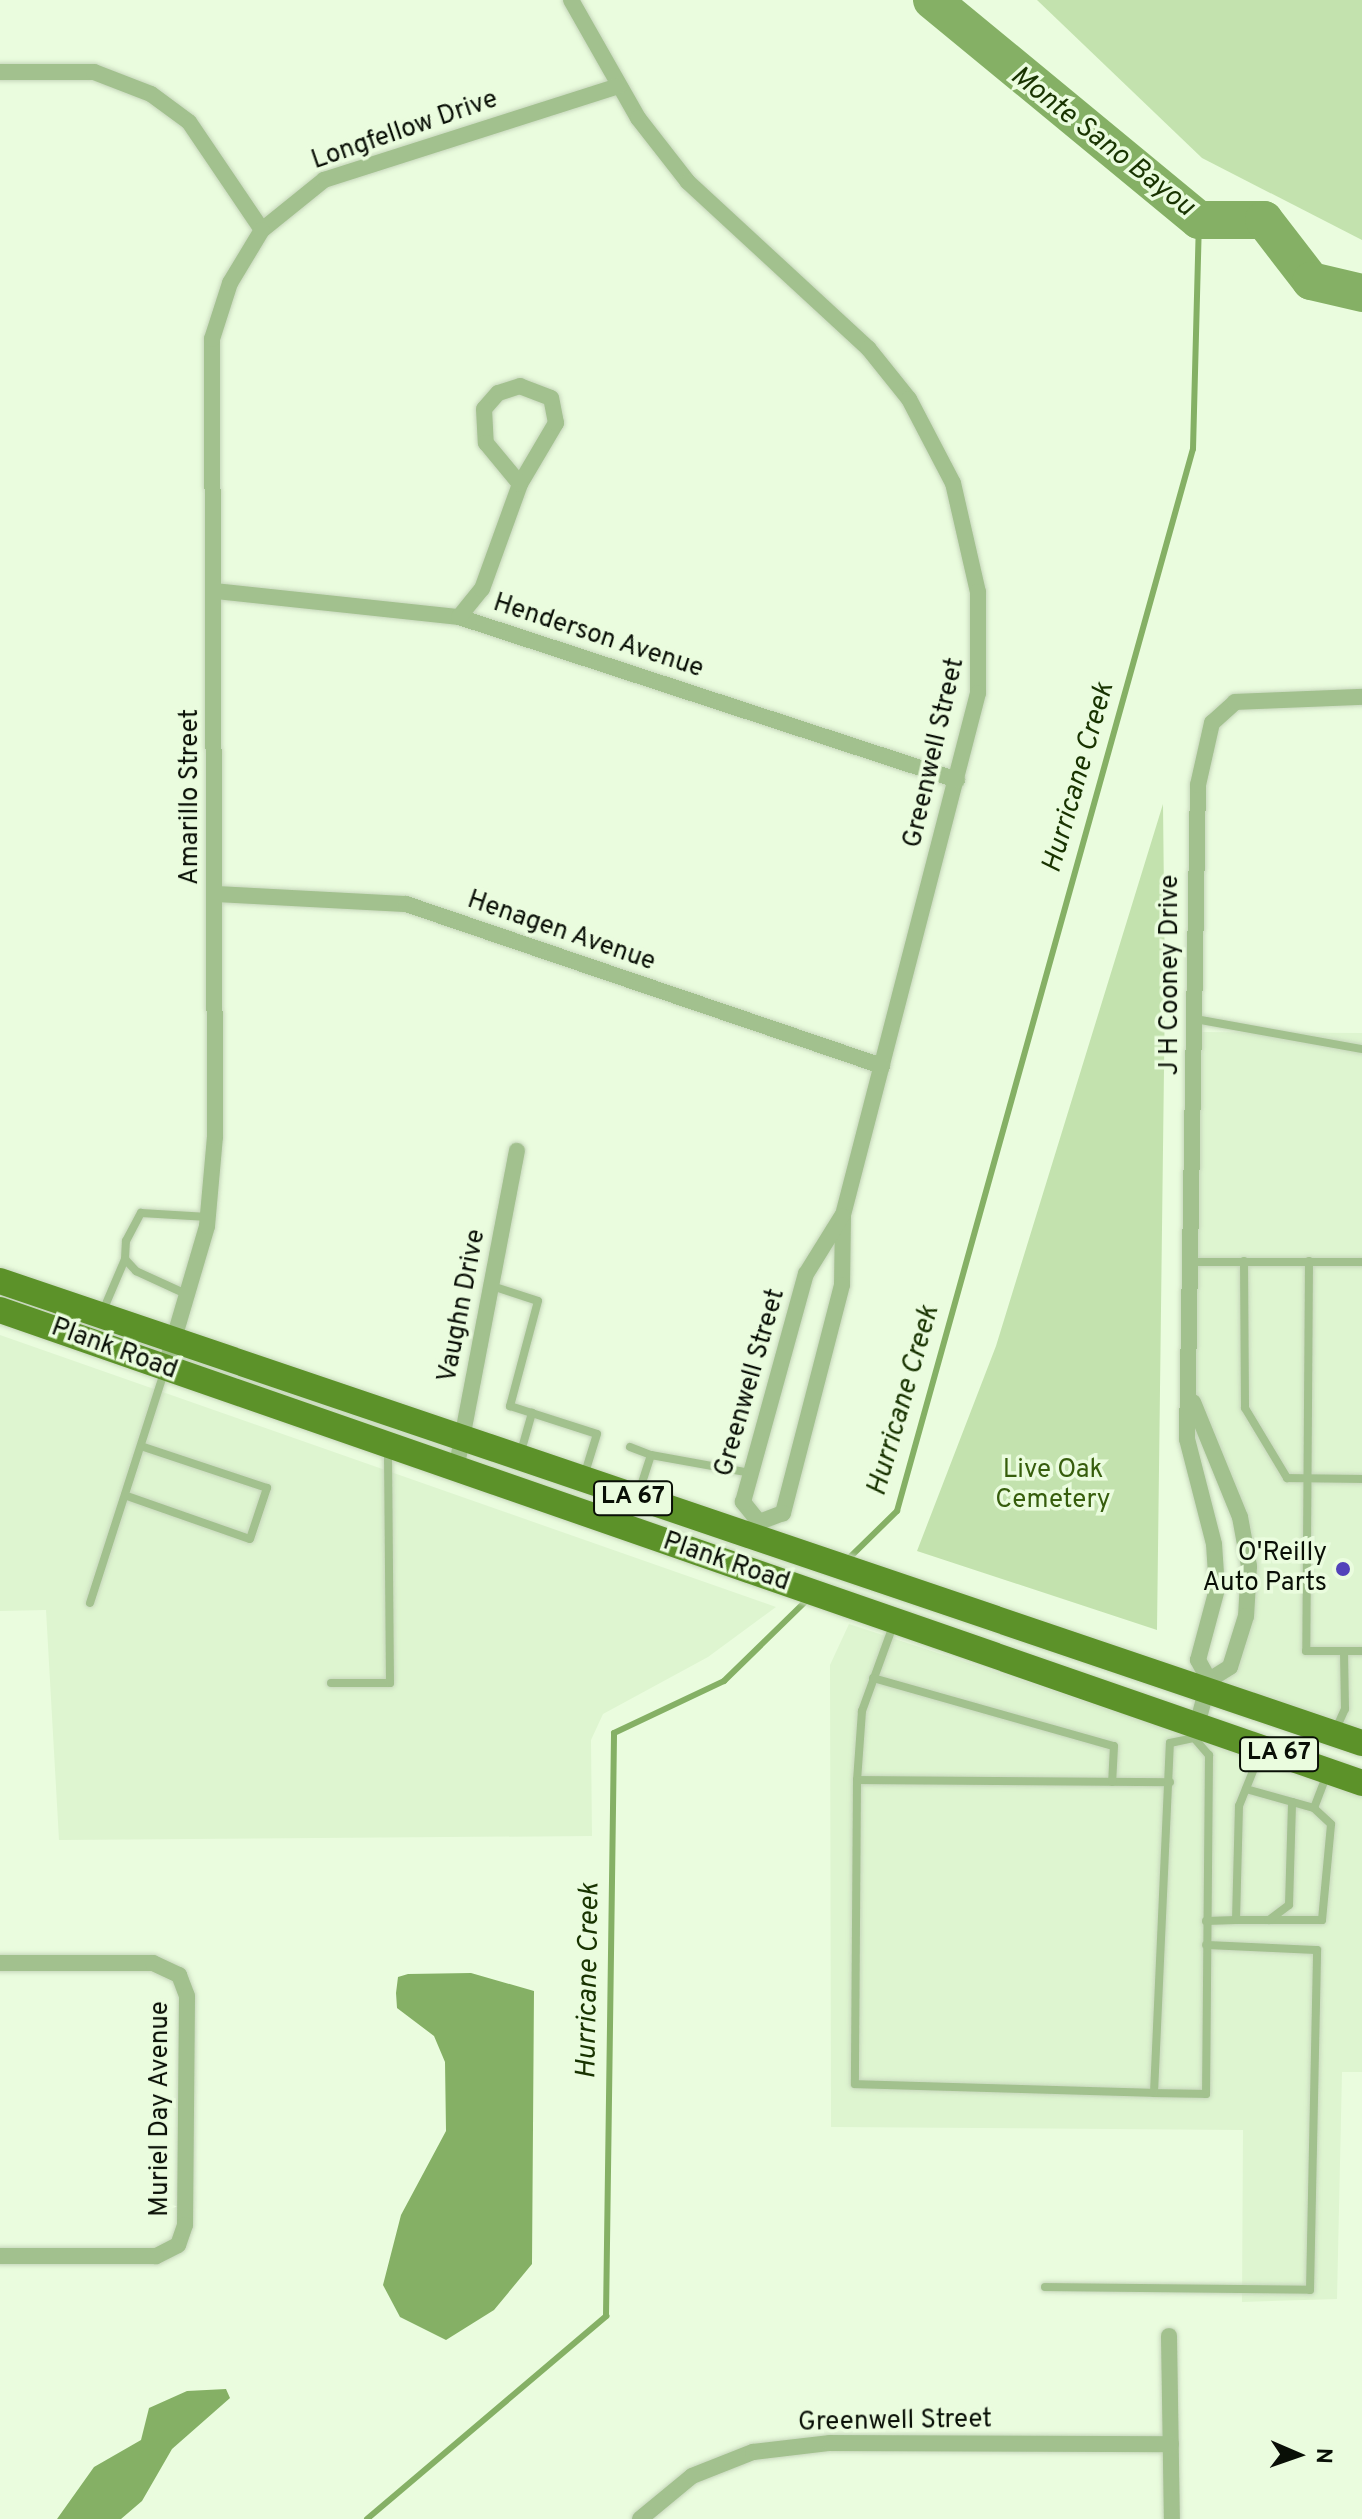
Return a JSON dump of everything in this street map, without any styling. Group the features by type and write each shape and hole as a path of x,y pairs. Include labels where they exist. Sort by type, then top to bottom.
{"main road":[{"name":"Plank Road","path":"0,1281 636,1499 756,1531 805,1556 1208,1685 1362,1743"},
{"name":"Plank Road","path":"0,1310 883,1617 1195,1731 1262,1748 1362,1783"}],"street":[{"name":"Greenwell Street","path":"571,0 618,86 658,146 731,228 881,363 935,442 965,523 982,629 978,693 843,1215 842,1285 783,1513 756,1531 743,1502 806,1274 843,1215"},
{"path":"0,72 94,72 151,94 189,122 262,230"},
{"name":"Longfellow Drive","path":"262,230 324,180 618,86"},
{"name":"Amarillo Street","path":"165,1369 208,1217 215,894 212,339 230,283 262,230"},
{"path":"459,617 482,589 520,484 556,423 551,398 520,386 498,393 484,409 486,443 520,484"},
{"name":"Henderson Avenue","path":"215,591 459,617 957,780"},
{"name":"J H Cooney Drive","path":"1208,1685 1198,1660 1217,1573 1189,1464 1196,817 1212,723 1244,698 1362,697"},
{"name":"Henagen Avenue","path":"215,894 406,904 882,1066"},
{"name":"Vaughn Drive","path":"456,1470 517,1151"},
{"name":"J H Cooney Drive","path":"1190,1389 1240,1517 1249,1566 1246,1616 1230,1667 1208,1685 1195,1731"},
{"path":"743,1570 756,1531"},
{"name":"Muriel Day Avenue","path":"0,1963 153,1963 179,1975 187,2012 185,2225 178,2245 156,2256 0,2256"},
{"path":"1169,2336 1172,2519"},
{"name":"Greenwell Street","path":"640,2519 692,2476 753,2452 830,2443 1171,2444"}],"lane":[{"path":"1195,1019 1362,1049"},
{"path":"101,1316 141,1213 208,1217"},
{"path":"125,1259 148,1280 186,1294"},
{"path":"1244,1261 1245,1408 1287,1478 1362,1479"},
{"path":"1309,1261 1306,1651 1362,1651"},
{"path":"1191,1262 1362,1262"},
{"path":"492,1286 538,1301 510,1406 597,1434 582,1481"},
{"path":"90,1603 144,1447 165,1369"},
{"path":"519,1459 532,1413"},
{"path":"331,1683 390,1683 388,1445"},
{"path":"127,1496 250,1539 267,1488 144,1447"},
{"path":"630,1447 651,1455 751,1473"},
{"path":"636,1499 651,1455"},
{"path":"883,1617 873,1678 862,1711 857,1780 855,2084 1154,2093 1206,2094 1209,1755 1195,1731 1170,1743 1154,2093"},
{"path":"1334,1733 1345,1709 1344,1651"},
{"path":"873,1678 1114,1746 1112,1782"},
{"path":"1236,1920 1246,1789 1262,1748"},
{"path":"1314,1808 1328,1771"},
{"path":"857,1780 1170,1782"},
{"path":"1206,1921 1322,1920 1331,1824 1314,1808 1246,1789"},
{"path":"1268,1920 1289,1905 1292,1802"},
{"path":"1045,2287 1310,2290 1317,1950 1206,1945"}],"shaded area":[{"path":"1195,1032 1362,1033 1362,1741 1222,1692 1248,1598 1245,1535 1190,1389"},
{"path":"0,1335 776,1607 708,1657 603,1714 591,1740 592,1836 59,1840 46,1610 0,1611"},
{"path":"849,1624 1362,1792 1362,2072 1342,2072 1337,2299 1242,2302 1243,2130 831,2127 830,1665"},
{"path":"471,1973 534,1991 532,2264 494,2310 446,2340 400,2317 383,2285 401,2215 446,2131 445,2062 434,2036 397,2008 396,1993 398,1977 408,1974"},
{"path":"226,2389 230,2398 172,2449 142,2501 121,2519 57,2519 94,2467 141,2440 149,2408 187,2391"}],"green space":[{"path":"1037,0 1362,0 1362,240 1202,158"},
{"name":"Live Oak Cemetery","path":"1163,804 1165,989 1157,1630 917,1551 996,1346"}],"waterway":[{"name":"Monte Sano Bayou","path":"932,0 1199,220 1264,220 1311,281 1362,293"},
{"name":"Hurricane Creek","path":"845,1562 897,1511 1193,449 1199,220"},
{"name":"Hurricane Creek","path":"367,2519 606,2316 614,1733 724,1681 809,1598"}],"place":[{"name":"O'Reilly Auto Parts","path":"1343,1569"}]}
